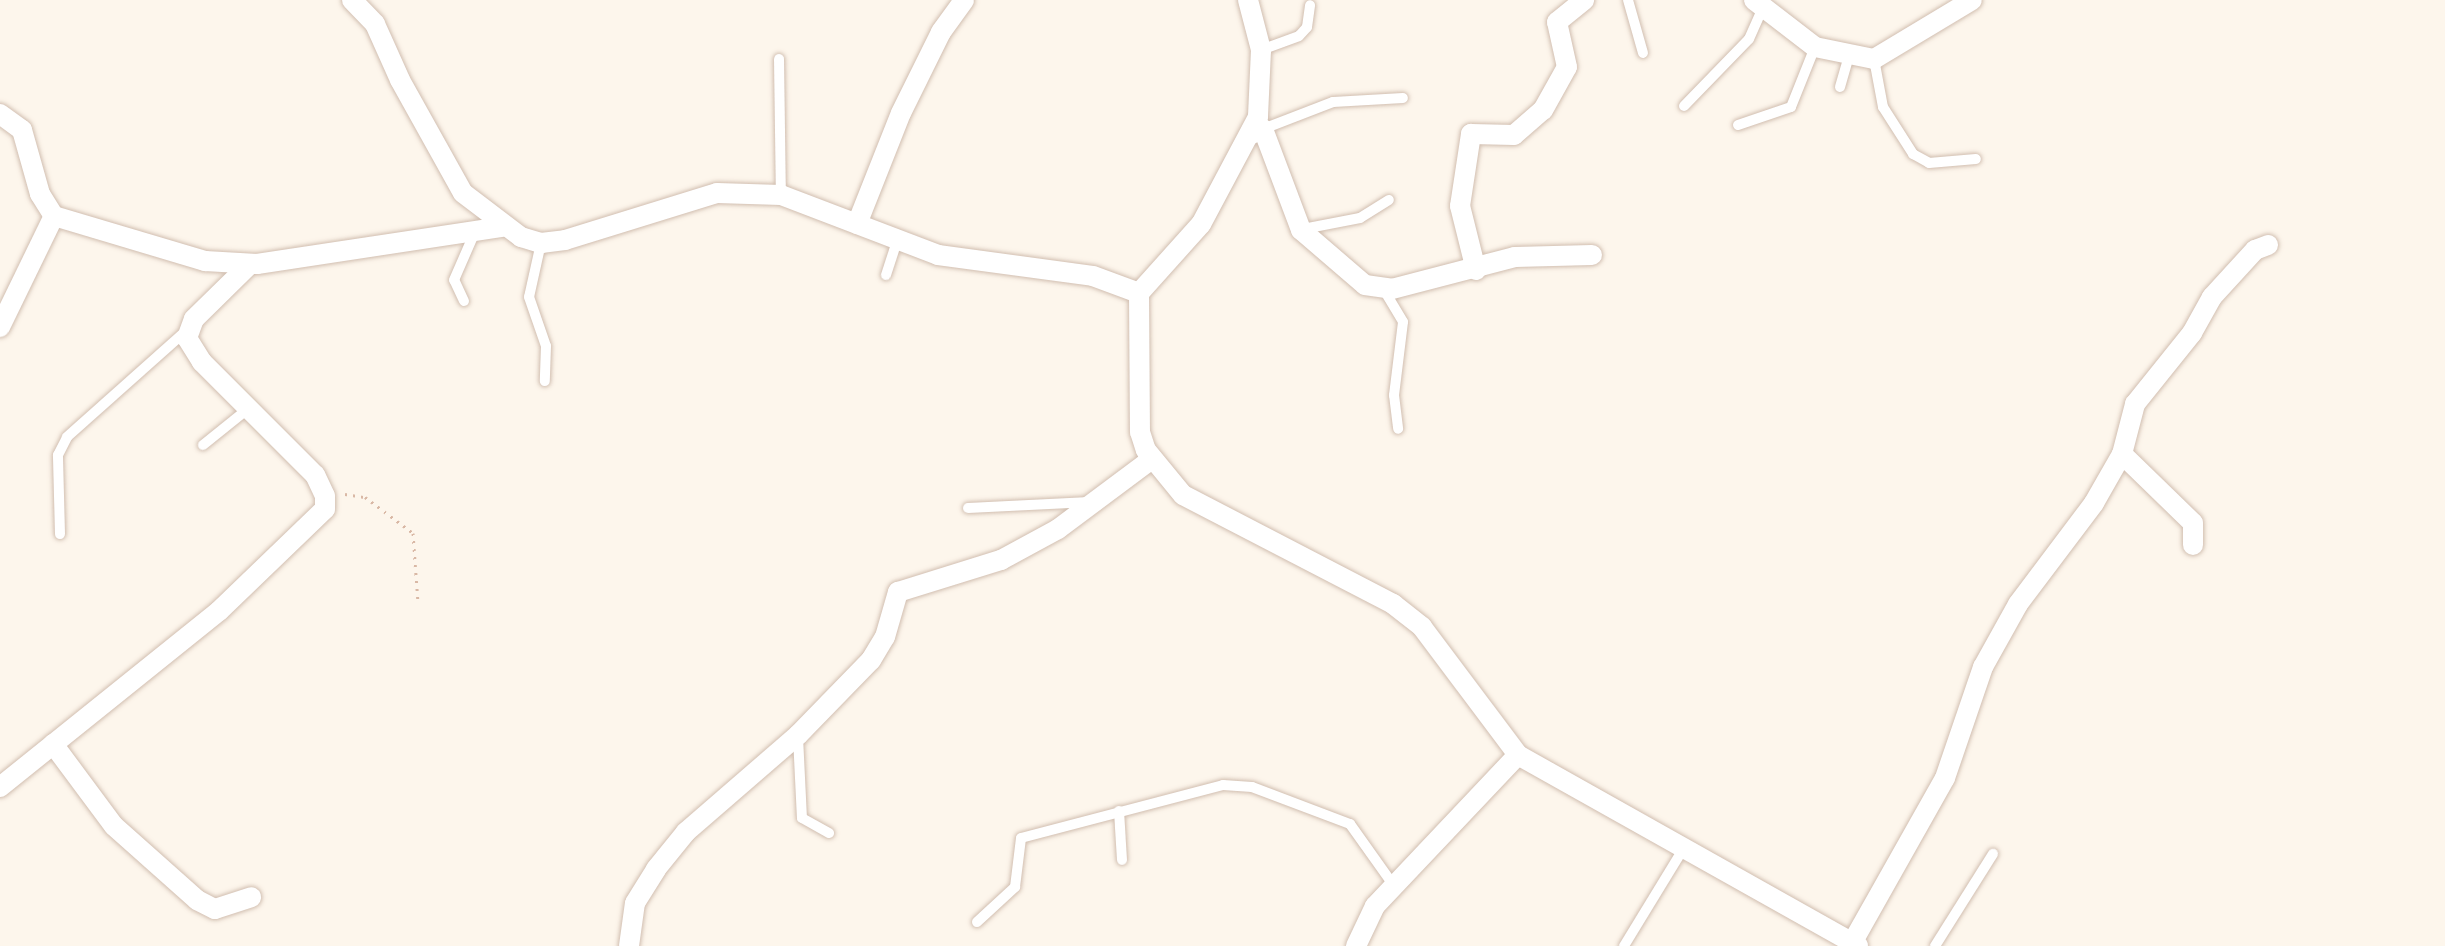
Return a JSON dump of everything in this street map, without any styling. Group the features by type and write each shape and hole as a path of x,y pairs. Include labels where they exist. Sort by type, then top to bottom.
{"street":[{"path":"352,0 375,24 406,93 463,193 502,227 541,243 565,240 717,193 781,195 897,241 994,265 1093,276 1139,293"},
{"path":"857,224 901,113 941,32 964,0"},
{"path":"1248,0 1261,50 1261,101 1256,132 1201,224 1139,293 1140,432 1152,459 1183,495 1403,612 1422,627 1518,755 1682,851 1855,944 1945,778 1983,667 2018,604 2094,503 2122,454 2135,404 2192,333 2212,297 2255,250 2268,245"},
{"path":"1476,270 1460,206 1471,134 1514,135 1543,110 1567,67 1557,22 1584,0"},
{"path":"1759,4 1815,47 1874,59 1972,0"},
{"path":"0,114 22,130 40,194 54,216 205,261 249,265 502,227"},
{"path":"1256,132 1301,230 1365,285 1384,290 1476,270 1515,257 1592,255"},
{"path":"3,314 54,216"},
{"path":"0,787 219,611 318,518 325,496 315,475 202,362 187,338 188,329 249,265"},
{"path":"2122,454 2193,523 2193,545"},
{"path":"629,946 635,903 656,869 686,832 798,735 879,650 898,592 919,582 984,568 1058,529 1152,459"},
{"path":"53,744 114,826 197,900 215,909 251,897"},
{"path":"1356,946 1375,906 1518,755"}],"lane":[{"path":"1628,0 1643,53"},
{"path":"1684,106 1749,39 1759,4"},
{"path":"1261,50 1299,36 1307,27 1310,5"},
{"path":"1738,125 1791,107 1815,47"},
{"path":"1840,87 1849,55"},
{"path":"779,59 781,195"},
{"path":"1874,59 1883,107 1913,154 1929,163 1976,159"},
{"path":"1256,132 1333,102 1403,98"},
{"path":"1301,230 1360,218 1389,200"},
{"path":"464,301 454,280 475,232"},
{"path":"886,275 897,241"},
{"path":"541,243 529,297 546,346 545,381"},
{"path":"1384,290 1403,322 1405,336 1394,395 1398,429"},
{"path":"60,534 58,455 67,437 188,329"},
{"path":"203,445 249,408"},
{"path":"968,508 1096,502"},
{"path":"798,735 802,818 829,833"},
{"path":"977,922 1015,887 1021,838 1183,792 1252,787 1350,824 1394,886"},
{"path":"1119,811 1122,860"},
{"path":"1624,946 1682,851"},
{"path":"1935,946 1993,854"}],"path":[{"path":"325,496 365,497 413,533 418,603"}]}
